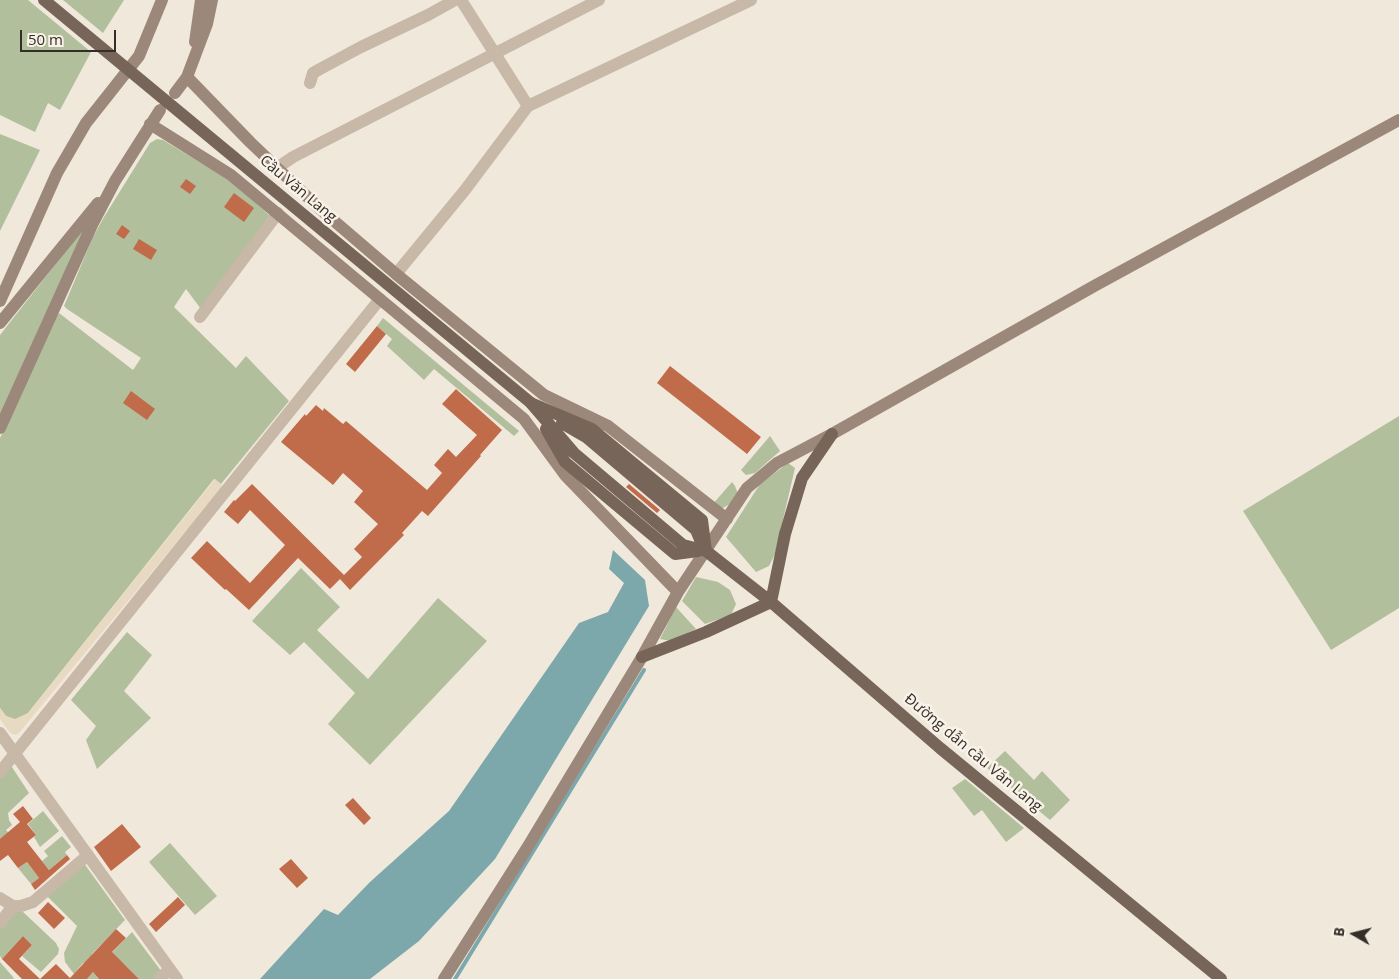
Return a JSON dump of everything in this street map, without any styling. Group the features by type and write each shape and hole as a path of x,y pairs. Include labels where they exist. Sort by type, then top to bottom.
{"main road":[{"name":"Cầu Văn Lang","path":"44,0 530,403"},
{"path":"0,301 56,173 86,123 138,56 162,0"},
{"path":"193,62 201,0"},
{"path":"175,93 187,77 193,62 207,24 212,0"},
{"path":"187,77 250,142 319,208 396,274 544,395 608,426 727,519"},
{"path":"0,428 92,225 115,182 160,110"},
{"path":"444,979 527,848 642,657 678,592 747,488 777,463 1096,285 1399,120"},
{"path":"150,124 231,175 524,419 564,475 678,592"},
{"path":"0,323 115,182"},
{"path":"530,403 586,437 696,530 706,551"},
{"path":"530,403 574,453 683,545 706,551"},
{"path":"642,657 706,632 771,602 785,534 802,478 832,434"},
{"name":"Đường dẫn cầu Văn Lang","path":"706,551 771,602 940,748 1221,979"}],"street":[{"path":"277,168 293,157 599,0"},
{"path":"396,274 465,190 528,106 751,0"},
{"path":"310,83 313,73 361,47 463,1 528,106"},
{"path":"200,317 278,213"},
{"path":"0,772 380,299"},
{"path":"0,733 173,974 160,979"},
{"path":"0,898 13,906 21,906 33,902 88,855"},
{"path":"0,923 13,906"}],"green space":[{"path":"0,0 28,0 91,52 60,110 48,103 35,132 0,115"},
{"path":"63,0 124,0 103,33"},
{"path":"0,134 40,150 0,231"},
{"path":"157,139 163,140 234,183 270,216 201,309 186,289 174,307 236,368 246,356 289,401 221,484 214,479 28,713 16,720 6,716 0,708 0,438 59,313 133,370 141,358 64,306 93,237 104,217 150,143"},
{"path":"87,224 0,414 0,335"},
{"path":"383,318 519,431 514,436 434,369 424,380 387,346 392,339 377,326"},
{"path":"1399,416 1399,608 1331,650 1243,511"},
{"path":"770,436 780,451 755,473 746,475 741,470"},
{"path":"788,463 795,468 775,554 769,566 756,572 726,537 760,484"},
{"path":"732,482 738,494 730,504 721,509 712,505"},
{"path":"301,568 340,607 317,630 368,679 438,598 487,641 370,765 328,724 355,693 304,642 290,655 252,621"},
{"path":"696,577 718,582 730,590 736,604 731,615 705,624 682,601"},
{"path":"676,607 696,629 671,641 660,639"},
{"path":"127,632 152,655 124,691 151,718 97,769 86,740 96,726 71,700"},
{"path":"1005,751 1034,780 1042,771 1070,800 1050,820 987,768"},
{"path":"10,764 29,793 8,813 12,825 6,830 15,840 0,839 0,776"},
{"path":"965,779 1024,828 1006,842 982,810 974,816 952,788"},
{"path":"43,811 59,831 40,847 34,837 36,835 28,824"},
{"path":"62,836 71,847 65,852 67,855 49,870 42,861 48,856 44,851"},
{"path":"170,843 217,896 195,915 149,862"},
{"path":"27,862 39,878 31,884 18,868"},
{"path":"83,862 125,920 92,954 101,964 93,972 83,963 74,974 65,962 64,953 77,926 46,895"},
{"path":"13,909 21,910 56,943 59,949 58,954 41,972 22,956 32,945 23,936 2,959 0,956 0,926"},
{"path":"132,932 162,972 155,979 139,979 125,965 106,959"},
{"path":"0,962 13,977 14,979 0,979"},
{"path":"93,972 99,979 87,979"}],"shaded area":[{"path":"215,479 223,486 19,733 16,735 10,733 0,719 0,708 6,716 15,719 28,713"}],"water":[{"path":"613,550 645,580 649,606 495,859 419,941 370,979 260,979 324,909 338,915 370,882 449,811 579,623 608,612 624,583 609,569"}],"building":[{"path":"186,179 196,186 190,194 180,187"},
{"path":"234,193 254,208 244,222 224,207"},
{"path":"122,225 130,231 124,239 116,234"},
{"path":"139,239 157,250 151,260 133,249"},
{"path":"377,326 386,334 355,372 346,364"},
{"path":"670,366 761,437 747,454 657,383"},
{"path":"456,389 502,430 428,516 422,511 402,533 404,535 350,590 340,579 362,557 354,549 378,524 354,502 363,491 343,473 333,485 281,442 305,414 306,416 316,405 323,411 324,408 343,424 346,421 427,490 442,473 434,465 448,449 456,457 477,435 442,404"},
{"path":"131,391 155,409 147,420 123,403"},
{"path":"252,484 344,575 330,589 298,558 249,610 191,558 207,541 250,583 285,545 250,510 238,524 224,512"},
{"path":"629,484 660,510 657,513 626,487"},
{"path":"353,798 371,818 364,825 345,805"},
{"path":"23,806 33,819 27,824 36,835 27,842 49,870 67,855 70,859 35,890 31,884 39,878 27,862 18,868 8,855 0,861 0,839 20,822 13,814"},
{"path":"122,824 141,847 111,871 94,847"},
{"path":"291,859 308,878 297,888 279,869"},
{"path":"178,897 185,905 156,932 149,924"},
{"path":"48,902 65,918 54,929 38,913"},
{"path":"116,929 126,938 112,952 139,979 99,979 93,972 87,979 40,979 56,964 70,978"},
{"path":"23,936 32,945 19,959 40,979 22,979 2,959"}],"waterway":[{"path":"455,979 644,670"}]}
